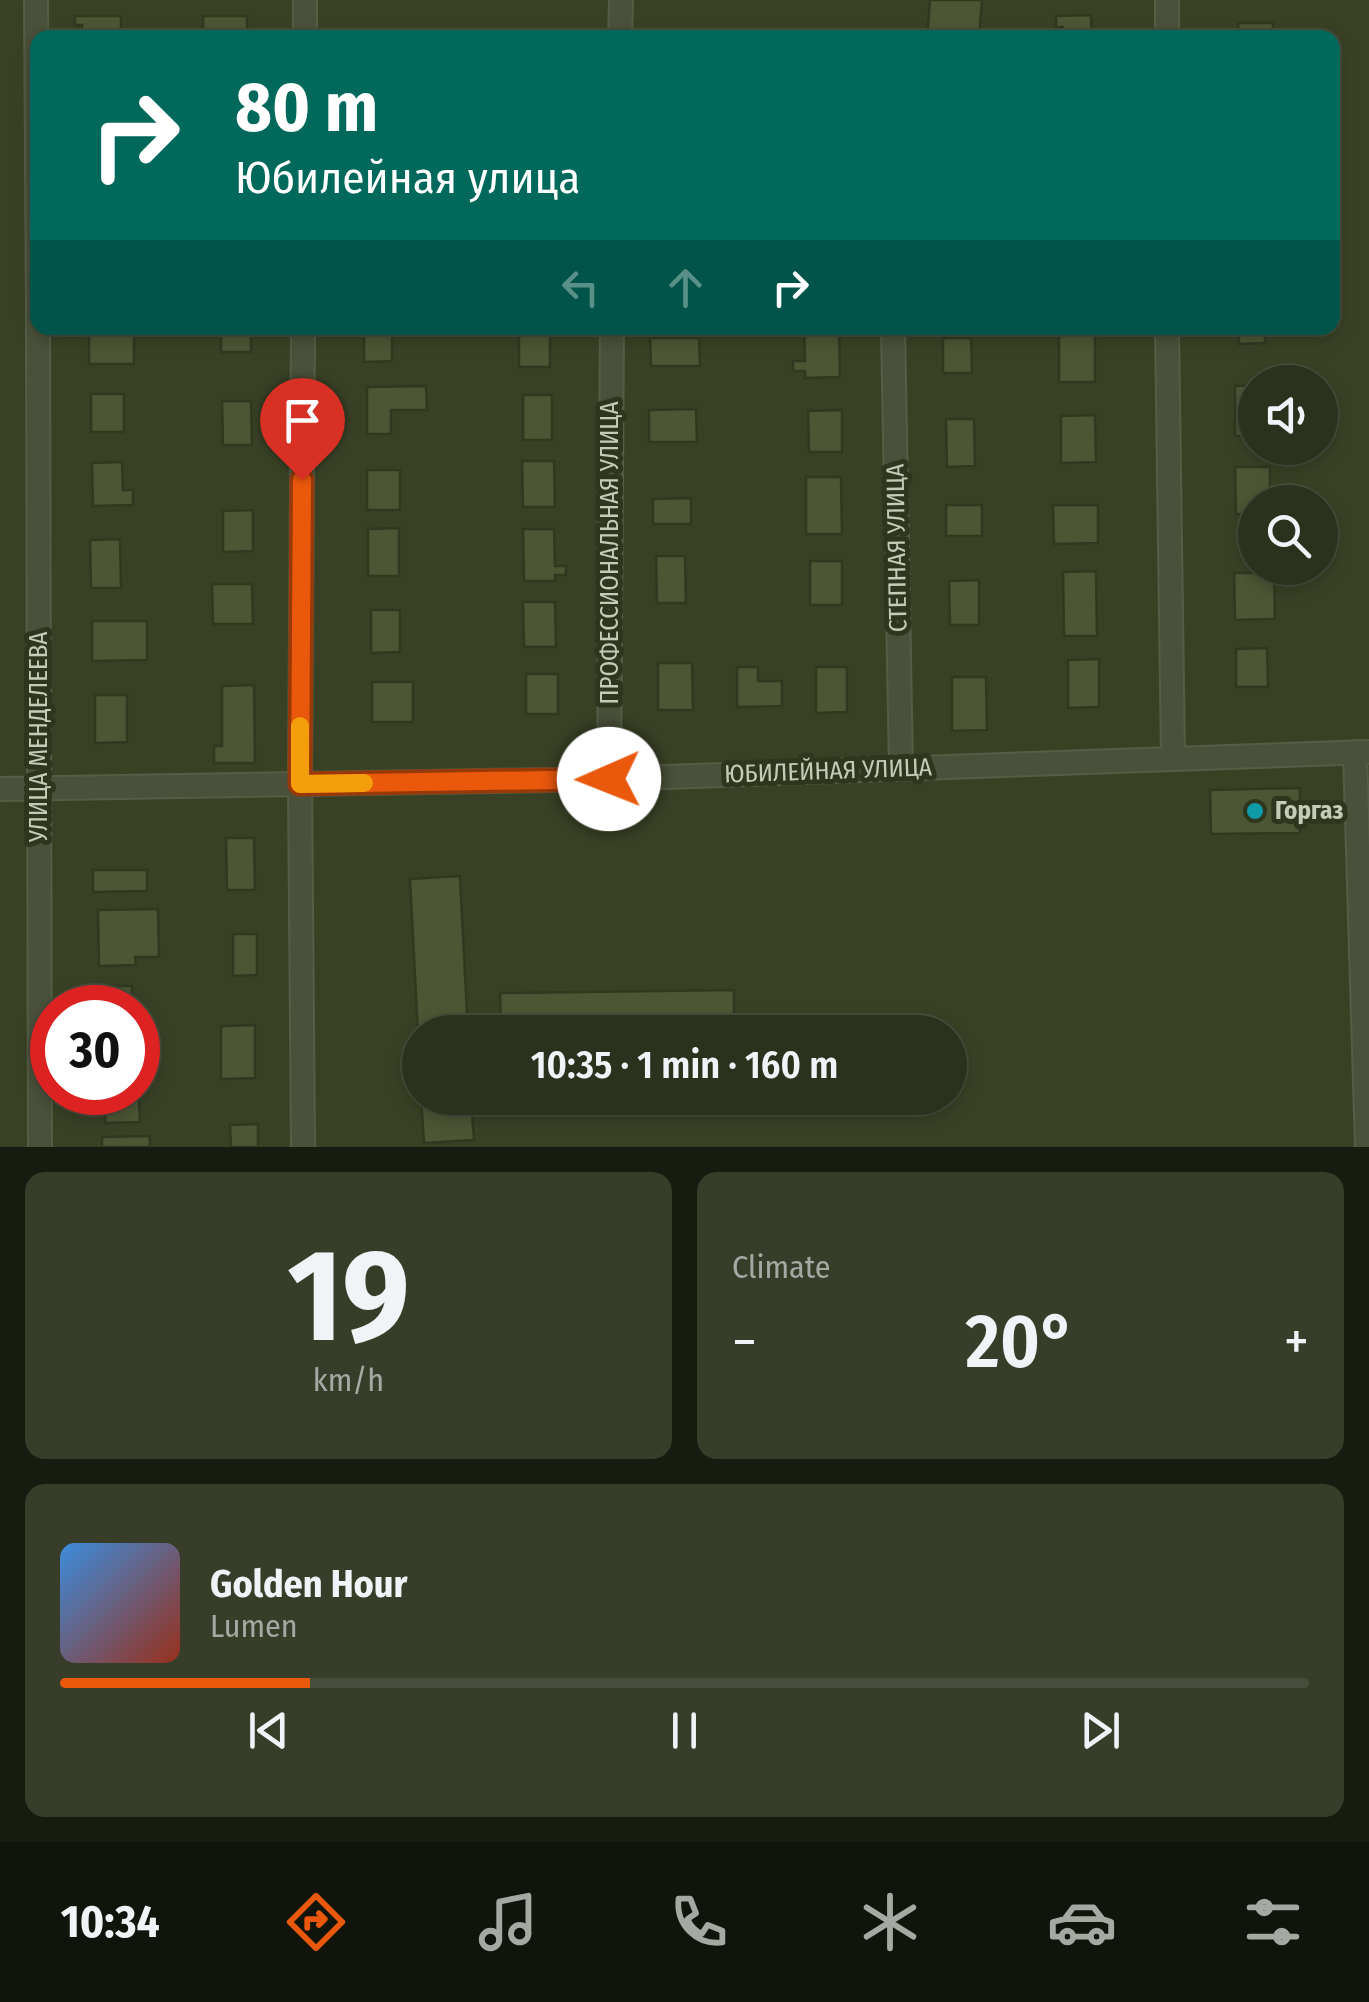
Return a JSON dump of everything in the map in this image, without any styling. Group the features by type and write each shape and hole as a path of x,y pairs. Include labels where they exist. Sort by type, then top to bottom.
{"street":[{"name":"УЛИЦА МЕНДЕЛЕЕВА","path":"36,0 36,30"},
{"path":"305,30 306,0"},
{"path":"620,30 621,0"},
{"path":"1167,30 1168,0"},
{"name":"УЛИЦА МЕНДЕЛЕЕВА","path":"38,335 40,1147"},
{"path":"303,335 303,1147"},
{"name":"ПРОФЕССИОНАЛЬНАЯ УЛИЦА","path":"609,779 612,335"},
{"name":"СТЕПНАЯ УЛИЦА","path":"893,335 901,768"},
{"path":"1167,335 1172,757"},
{"path":"1362,752 1366,1147"},
{"name":"ЮБИЛЕЙНАЯ УЛИЦА","path":"0,789 609,779 1362,752"}],"building":[{"path":"930,0 982,0 980,30 928,30"},
{"path":"1091,15 1092,30 1056,28 1056,16"},
{"path":"75,16 121,16 121,30 82,30 82,25 75,25"},
{"path":"203,16 247,16 247,30 203,30"},
{"path":"1238,23 1273,23 1273,30 1238,30"},
{"path":"89,335 134,335 134,364 89,364"},
{"path":"221,335 251,335 251,352 221,352"},
{"path":"364,335 392,335 392,361 364,362"},
{"path":"519,335 550,335 550,367 519,367"},
{"path":"804,335 839,335 840,377 805,378 805,371 793,371 793,361 805,361"},
{"path":"1095,335 1095,382 1059,382 1059,336"},
{"path":"1239,335 1265,335 1265,343 1239,344"},
{"path":"650,338 699,338 700,366 651,366"},
{"path":"943,338 971,338 972,373 943,373"},
{"path":"426,386 427,410 391,410 391,434 367,434 367,387"},
{"path":"1238,386 1238,436 1235,436"},
{"path":"91,394 124,394 124,432 91,432"},
{"path":"523,395 552,395 552,440 523,440"},
{"path":"222,401 251,401 252,445 223,445"},
{"path":"696,409 697,442 649,442 649,410"},
{"path":"842,410 842,452 809,452 808,411"},
{"path":"1095,415 1096,462 1061,463 1061,416"},
{"path":"946,419 974,419 975,466 947,467"},
{"path":"522,461 554,461 555,507 523,507"},
{"path":"122,462 123,490 133,490 133,505 93,506 92,463"},
{"path":"1235,467 1270,467 1270,485 1238,485 1236,514"},
{"path":"367,470 400,470 400,510 367,510"},
{"path":"806,477 841,477 842,534 806,534"},
{"path":"691,498 691,524 653,524 653,499"},
{"path":"946,505 982,505 982,536 946,536"},
{"path":"1053,505 1098,505 1098,543 1054,544"},
{"path":"253,510 253,551 223,552 223,511"},
{"path":"399,528 399,576 368,576 368,529"},
{"path":"523,529 554,529 555,566 566,566 566,575 555,575 555,581 524,581"},
{"path":"120,539 121,588 91,588 90,540"},
{"path":"656,556 685,556 686,603 657,603"},
{"path":"810,561 842,561 842,605 810,605"},
{"path":"1096,571 1097,636 1064,636 1063,572"},
{"path":"1234,573 1238,573 1238,585 1274,585 1275,619 1235,620"},
{"path":"979,580 979,625 950,625 949,581"},
{"path":"212,584 252,584 253,624 213,624"},
{"path":"523,602 555,602 556,647 524,647"},
{"path":"371,610 400,610 400,652 371,653"},
{"path":"92,621 147,621 147,660 92,661"},
{"path":"1267,648 1268,687 1236,687 1236,649"},
{"path":"1099,659 1099,707 1068,708 1068,660"},
{"path":"658,663 692,663 693,710 658,710"},
{"path":"737,667 758,667 758,681 782,681 782,706 737,707"},
{"path":"816,667 847,667 847,712 816,713"},
{"path":"526,674 558,674 558,714 526,714"},
{"path":"952,677 986,677 987,730 952,731"},
{"path":"372,682 413,682 413,722 372,722"},
{"path":"254,685 255,763 214,763 214,746 222,746 222,686"},
{"path":"95,695 127,695 127,742 95,743"},
{"name":"Горгаз","path":"1300,788 1300,833 1211,834 1210,790"},
{"path":"226,838 254,838 255,890 227,890"},
{"path":"93,870 147,870 147,891 93,892"},
{"path":"460,876 467,1015 417,1015 410,879"},
{"path":"158,909 159,957 135,957 136,965 99,966 98,910"},
{"path":"233,934 257,934 257,975 233,976"},
{"path":"734,990 734,1015 501,1015 500,993"},
{"path":"255,1025 255,1078 221,1079 221,1026"},
{"path":"105,1115 140,1115 140,1122 105,1123"},
{"path":"422,1115 472,1115 474,1140 424,1143"},
{"path":"258,1124 258,1147 231,1147 230,1125"},
{"path":"150,1136 150,1147 102,1147 102,1137"}],"slow traffic":[{"path":"300,726 300,784 364,783"}],"place":[{"name":"Горгаз","path":"1255,811"}],"route":[{"path":"302,480 300,784 609,779"}]}
